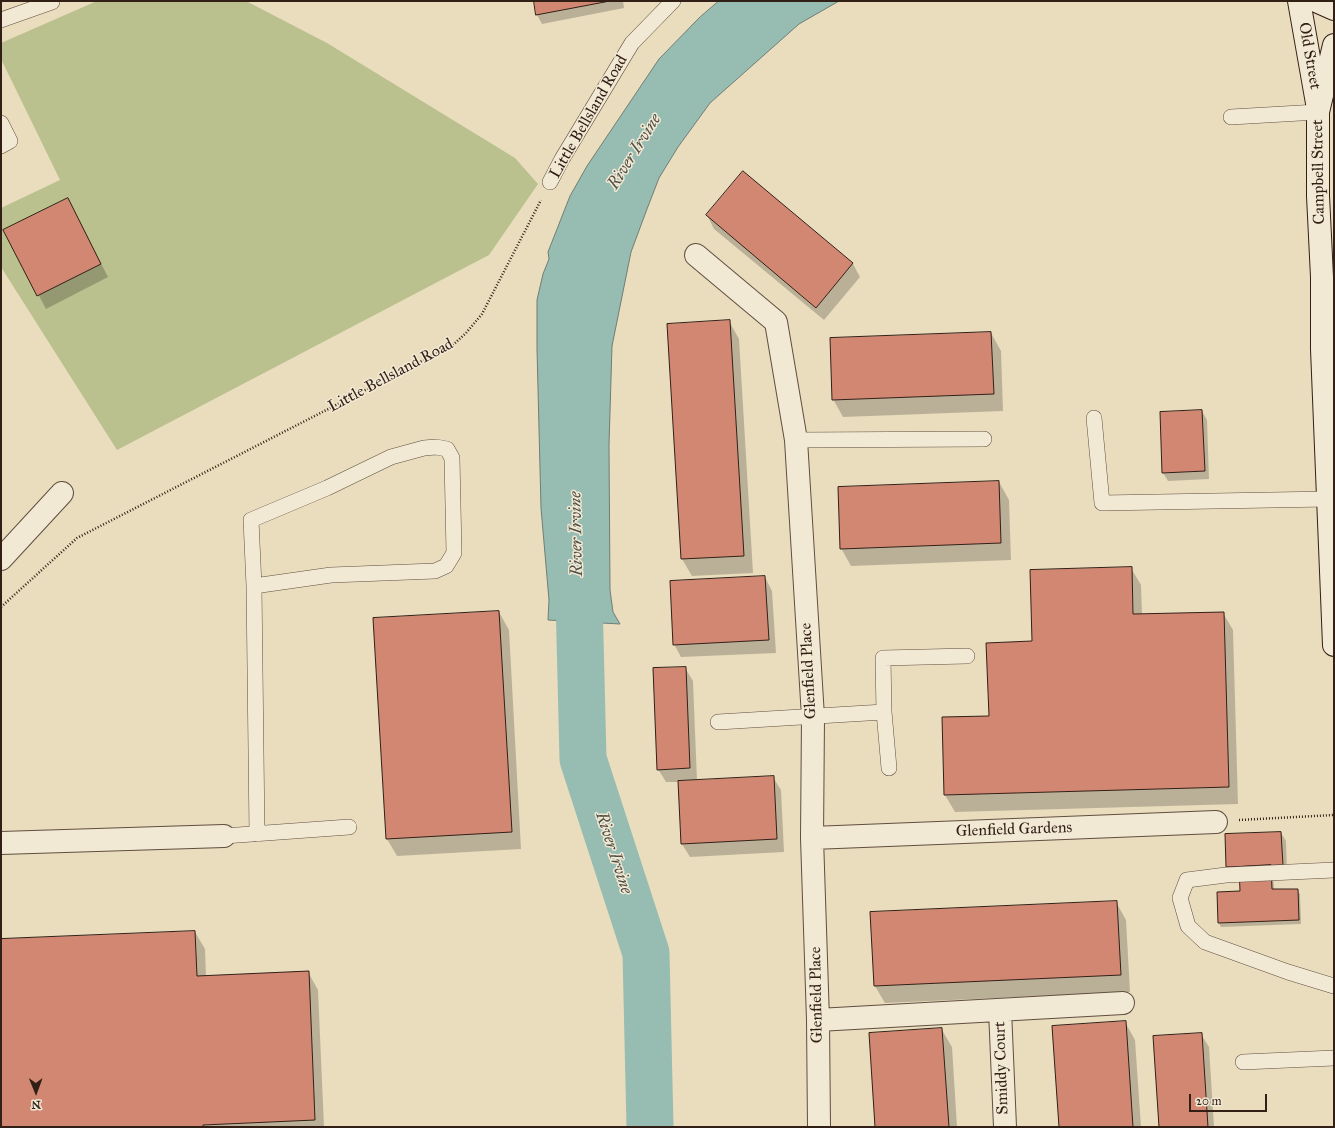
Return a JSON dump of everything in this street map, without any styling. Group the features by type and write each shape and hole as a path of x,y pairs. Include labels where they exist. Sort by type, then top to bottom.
{"street":[{"name":"Old Street","path":"1299,1 1318,112"},
{"name":"Old Street","path":"1316,1 1334,9"},
{"name":"Campbell Street","path":"1334,45 1330,82 1318,112 1318,196 1328,277 1322,349 1334,645"},
{"name":"Glenfield Place","path":"696,255 776,322 796,440 812,717 812,838 818,1020 819,1127"},
{"path":"1,559 62,493"},
{"name":"Glenfield Gardens","path":"812,838 1216,822"},
{"path":"1,843 224,836"},
{"path":"818,1020 1123,1003"},
{"name":"Smiddy Court","path":"1000,1010 1004,1127"}],"lane":[{"name":"Little Bellsland Road","path":"550,182 562,159 632,43 673,1"},
{"path":"1,20 52,2"},
{"path":"1232,117 1318,112"},
{"path":"1,123 10,141 1,146"},
{"path":"1094,418 1102,503 1328,499"},
{"path":"796,440 984,439"},
{"path":"254,586 331,575 435,571 446,566 454,553 452,458 447,449 436,447 424,448 391,458 327,488 251,520 254,586 257,834"},
{"path":"889,768 884,712 883,658 968,656"},
{"path":"718,722 884,712"},
{"path":"224,836 349,827"},
{"path":"1334,870 1226,875 1188,880 1180,898 1188,926 1205,942 1288,972 1334,986"},
{"path":"1243,1062 1334,1058"}],"path":[{"name":"Little Bellsland Road","path":"1,607 77,538 453,345 466,333 482,314 550,182"},
{"path":"1216,822 1334,815"}],"green space":[{"path":"97,1 246,1 327,43 515,158 538,184 489,255 117,450 1,267 1,208 60,180 1,59 1,43"}],"water":[{"path":"719,1 839,1 799,24 710,103 678,147 659,178 631,252 612,346 609,445 610,590 613,612 620,624 548,620 549,600 541,508 537,300 543,274 549,259 548,252 570,196 587,166 659,59 700,17"}],"building":[{"path":"534,1 610,1 536,15"},
{"path":"743,171 853,263 816,308 706,215"},
{"path":"68,198 101,264 37,296 3,230"},
{"path":"730,320 744,556 681,559 667,324"},
{"path":"991,332 994,394 832,400 830,338"},
{"path":"1202,410 1205,471 1162,473 1160,412"},
{"path":"999,481 1001,543 840,549 838,487"},
{"path":"1132,567 1133,614 1224,612 1229,787 944,795 942,717 989,716 986,643 1032,641 1030,570"},
{"path":"765,576 769,640 673,645 670,581"},
{"path":"499,611 512,832 386,839 373,618"},
{"path":"686,667 690,768 657,770 653,668"},
{"path":"774,776 777,839 681,844 678,781"},
{"path":"1281,832 1283,865 1226,867 1225,834"},
{"path":"1271,865 1272,889 1298,889 1299,920 1218,923 1217,892 1240,891 1239,867"},
{"path":"1117,901 1121,975 874,986 870,912"},
{"path":"195,931 197,976 309,971 315,1120 203,1125 203,1127 1,1127 1,939"},
{"path":"1126,1021 1133,1127 1059,1127 1052,1026"},
{"path":"942,1028 949,1127 875,1127 869,1033"},
{"path":"1202,1033 1208,1127 1159,1127 1153,1036"}],"waterway":[{"name":"River Irvine","path":"578,557 583,759 646,953 650,1127"}]}
